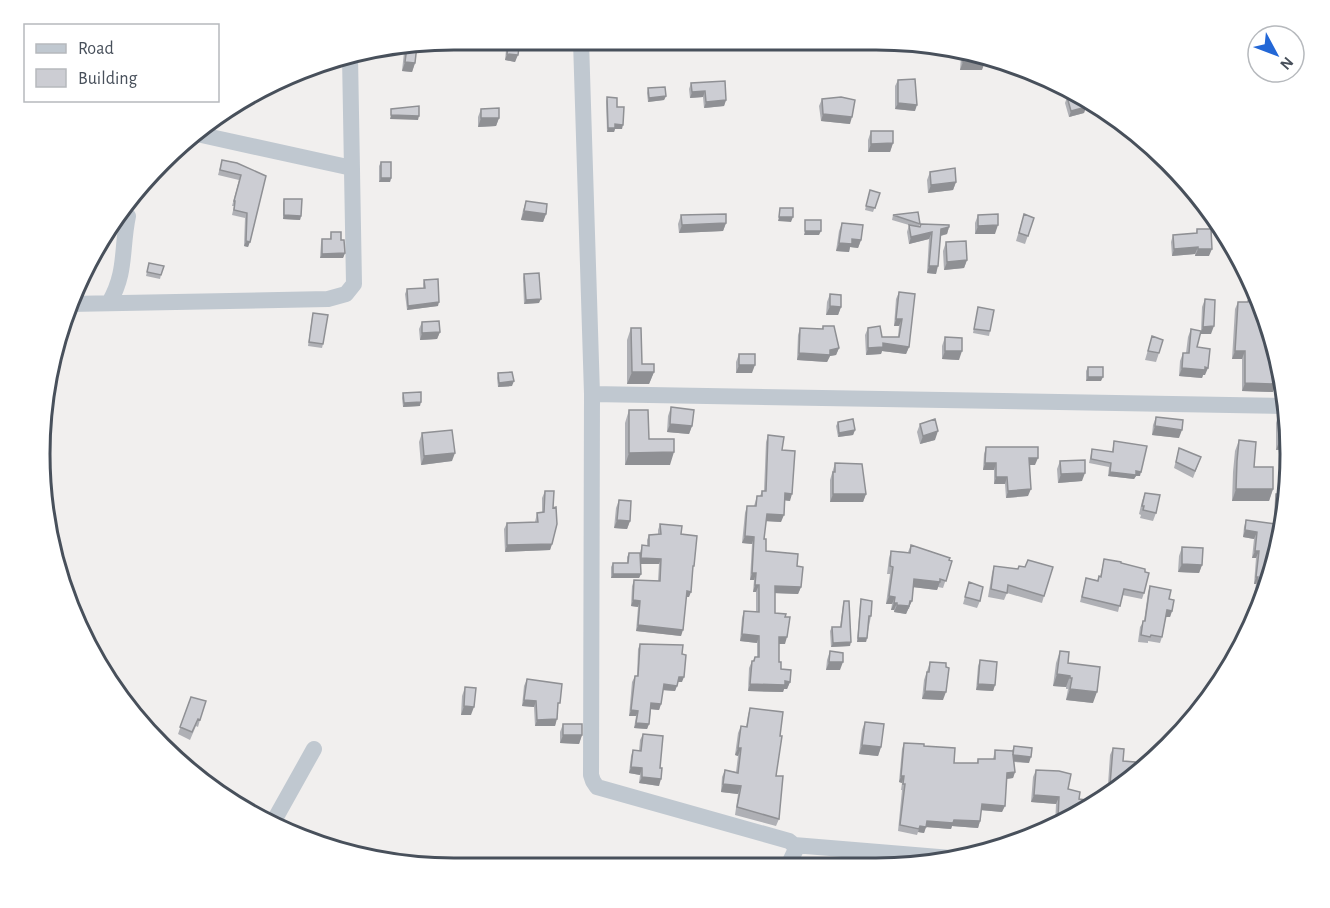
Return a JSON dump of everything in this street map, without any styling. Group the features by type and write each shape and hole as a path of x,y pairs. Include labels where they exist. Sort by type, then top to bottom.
{"street":[{"path":"581,50 592,394 591,775 593,781 597,787 789,841 794,845 923,856"},
{"path":"78,304 328,299 346,294 354,284 350,63"},
{"path":"205,136 352,168"},
{"path":"109,303 117,290 123,266 129,216"},
{"path":"592,394 1278,406"},
{"path":"276,817 314,749"},
{"path":"792,858 795,851 794,845"}],"building":[{"path":"508,50 519,50 518,55 507,54"},
{"path":"416,51 415,63 405,62 406,52"},
{"path":"915,79 917,105 898,103 898,80"},
{"path":"725,81 726,100 706,102 705,91 692,92 691,83"},
{"path":"665,87 666,96 649,98 648,88"},
{"path":"607,97 617,98 617,107 624,107 623,125 615,124 615,128 608,128"},
{"path":"841,97 855,100 852,117 823,114 822,99"},
{"path":"1067,98 1084,108 1071,111"},
{"path":"419,106 419,116 391,115 391,109"},
{"path":"499,108 499,118 481,118 481,109"},
{"path":"871,131 893,131 893,143 871,144"},
{"path":"222,160 237,163 266,176 250,242 246,241 247,213 234,210 241,175 220,170"},
{"path":"381,162 391,162 391,178 381,178"},
{"path":"955,168 956,182 931,185 930,172"},
{"path":"870,190 880,193 875,208 866,206"},
{"path":"284,199 302,199 301,216 284,215"},
{"path":"526,201 547,204 546,214 524,211"},
{"path":"780,208 793,208 793,217 779,217"},
{"path":"918,212 920,224 893,215"},
{"path":"726,214 726,223 682,225 681,215"},
{"path":"998,214 998,225 978,226 978,215"},
{"path":"1024,214 1034,218 1028,236 1019,233"},
{"path":"805,220 821,220 821,231 805,231"},
{"path":"842,223 863,225 861,240 852,239 852,244 839,243"},
{"path":"921,224 949,225 941,229 938,266 929,266 932,232 911,237 909,225 920,227"},
{"path":"1197,229 1211,229 1212,249 1198,249 1198,247 1174,249 1173,235 1197,233"},
{"path":"331,232 341,232 345,253 322,254 322,239 331,239"},
{"path":"966,241 967,260 947,262 946,242"},
{"path":"149,263 164,266 161,275 147,272"},
{"path":"539,273 541,299 526,300 524,274"},
{"path":"438,279 439,302 408,306 407,289 425,288 424,280"},
{"path":"899,292 915,294 909,347 883,343 883,347 868,348 868,328 880,326 882,337 899,337 902,319 896,319"},
{"path":"830,294 841,295 841,307 830,306"},
{"path":"1205,299 1215,300 1214,326 1203,327"},
{"path":"1251,301 1259,324 1274,384 1245,383 1245,351 1235,351 1238,302"},
{"path":"978,307 994,310 990,331 974,329"},
{"path":"313,313 328,315 323,344 309,342"},
{"path":"439,321 440,332 422,333 422,322"},
{"path":"823,326 834,326 839,348 830,350 830,355 799,353 800,328 823,329"},
{"path":"631,328 641,328 642,364 654,364 654,372 632,372"},
{"path":"1191,329 1201,331 1197,347 1210,349 1208,368 1205,367 1205,370 1182,368 1183,353 1189,353"},
{"path":"1152,336 1163,340 1159,353 1148,351"},
{"path":"945,337 962,338 962,351 945,351"},
{"path":"739,354 755,354 755,365 739,365"},
{"path":"1088,367 1103,367 1103,377 1088,377"},
{"path":"512,372 514,381 499,383 498,373"},
{"path":"421,392 421,402 404,403 403,393"},
{"path":"671,407 694,410 692,426 670,424"},
{"path":"629,410 648,410 649,439 674,439 674,452 629,453"},
{"path":"1156,417 1183,420 1182,430 1155,426"},
{"path":"853,419 855,430 839,433 838,422"},
{"path":"935,419 938,431 923,436 920,424"},
{"path":"452,430 455,453 424,456 422,433"},
{"path":"768,435 784,437 782,450 795,451 792,494 785,493 784,515 767,514 764,539 766,539 766,551 798,554 797,566 803,567 801,587 775,586 775,613 786,614 785,617 790,617 787,637 779,637 781,669 791,670 790,682 785,681 785,685 750,684 752,661 755,657 759,657 759,636 742,634 744,611 759,612 759,585 755,585 756,573 752,573 754,537 745,536 747,506 756,506 757,496 762,496 762,491 766,491"},
{"path":"1239,440 1256,442 1254,467 1273,467 1273,489 1236,489"},
{"path":"1114,441 1147,446 1141,472 1136,471 1136,475 1110,472 1111,463 1091,459 1092,449 1113,452"},
{"path":"986,447 1038,447 1038,458 1029,458 1031,489 1008,491 1007,477 996,477 996,463 985,463"},
{"path":"1179,448 1201,457 1195,471 1176,462"},
{"path":"1085,460 1085,473 1061,474 1060,461"},
{"path":"835,463 862,464 866,494 833,494"},
{"path":"545,491 554,491 553,508 556,507 557,524 552,544 507,545 507,523 538,522 537,513 544,512"},
{"path":"1145,493 1160,495 1156,513 1143,510"},
{"path":"1276,494 1278,494 1277,507 1275,519"},
{"path":"619,500 631,501 630,521 617,520"},
{"path":"1246,520 1274,524 1258,587 1258,577 1256,577 1259,551 1255,551 1257,532 1245,530"},
{"path":"660,524 682,526 681,534 697,536 691,592 687,591 683,630 638,625 640,601 633,600 634,580 660,581 661,559 641,558 642,545 649,546 649,535 661,534"},
{"path":"911,545 950,558 949,560 952,561 946,581 914,579 912,601 909,606 897,605 894,603 895,597 889,596 893,567 890,566 891,551 910,553"},
{"path":"1182,547 1203,548 1202,565 1182,564"},
{"path":"629,553 640,553 641,574 613,574 613,563 628,563"},
{"path":"1104,559 1145,569 1145,572 1149,573 1144,593 1124,589 1120,606 1082,597 1086,578 1098,581 1099,576 1101,577"},
{"path":"1028,560 1053,567 1044,596 1008,585 1007,593 991,589 994,566 1018,569 1019,566 1025,567"},
{"path":"969,582 983,587 980,601 965,597"},
{"path":"1150,586 1171,590 1169,599 1174,600 1172,611 1167,610 1162,637 1141,635"},
{"path":"861,599 872,601 867,638 858,638"},
{"path":"844,601 849,601 851,642 833,643 832,627 841,627"},
{"path":"640,644 683,645 682,654 686,655 684,677 679,677 677,686 664,684 661,704 651,703 649,724 636,723 638,711 631,710 635,676 638,676"},
{"path":"830,651 843,653 843,662 829,662"},
{"path":"1060,651 1069,652 1068,663 1100,667 1097,692 1070,689 1072,678 1057,674"},
{"path":"980,660 997,662 995,685 978,684"},
{"path":"930,662 946,663 946,667 949,668 946,692 925,691"},
{"path":"527,679 562,684 557,719 537,720 536,701 524,700"},
{"path":"465,687 476,688 474,707 464,706"},
{"path":"191,697 206,701 200,720 198,719 192,732 180,727"},
{"path":"750,708 783,712 776,776 783,776 779,819 737,807 741,786 723,784 725,770 738,773 741,726 747,727"},
{"path":"865,722 884,724 881,747 862,745"},
{"path":"563,724 582,724 582,735 563,735"},
{"path":"643,734 663,736 661,779 642,777 642,768 631,767 633,750 641,751"},
{"path":"904,743 955,748 954,763 978,763 978,759 995,759 995,750 1013,751 1015,772 1007,773 1005,806 982,804 980,821 954,820 953,823 927,821 926,827 920,826 919,829 900,825 905,784 903,784 904,776 901,776"},
{"path":"1014,746 1032,748 1031,757 1013,755"},
{"path":"1113,748 1124,749 1123,761 1135,762 1135,765 1110,783"},
{"path":"1036,770 1059,771 1071,774 1068,789 1080,792 1079,799 1085,800 1058,815 1059,797 1034,795"}]}
